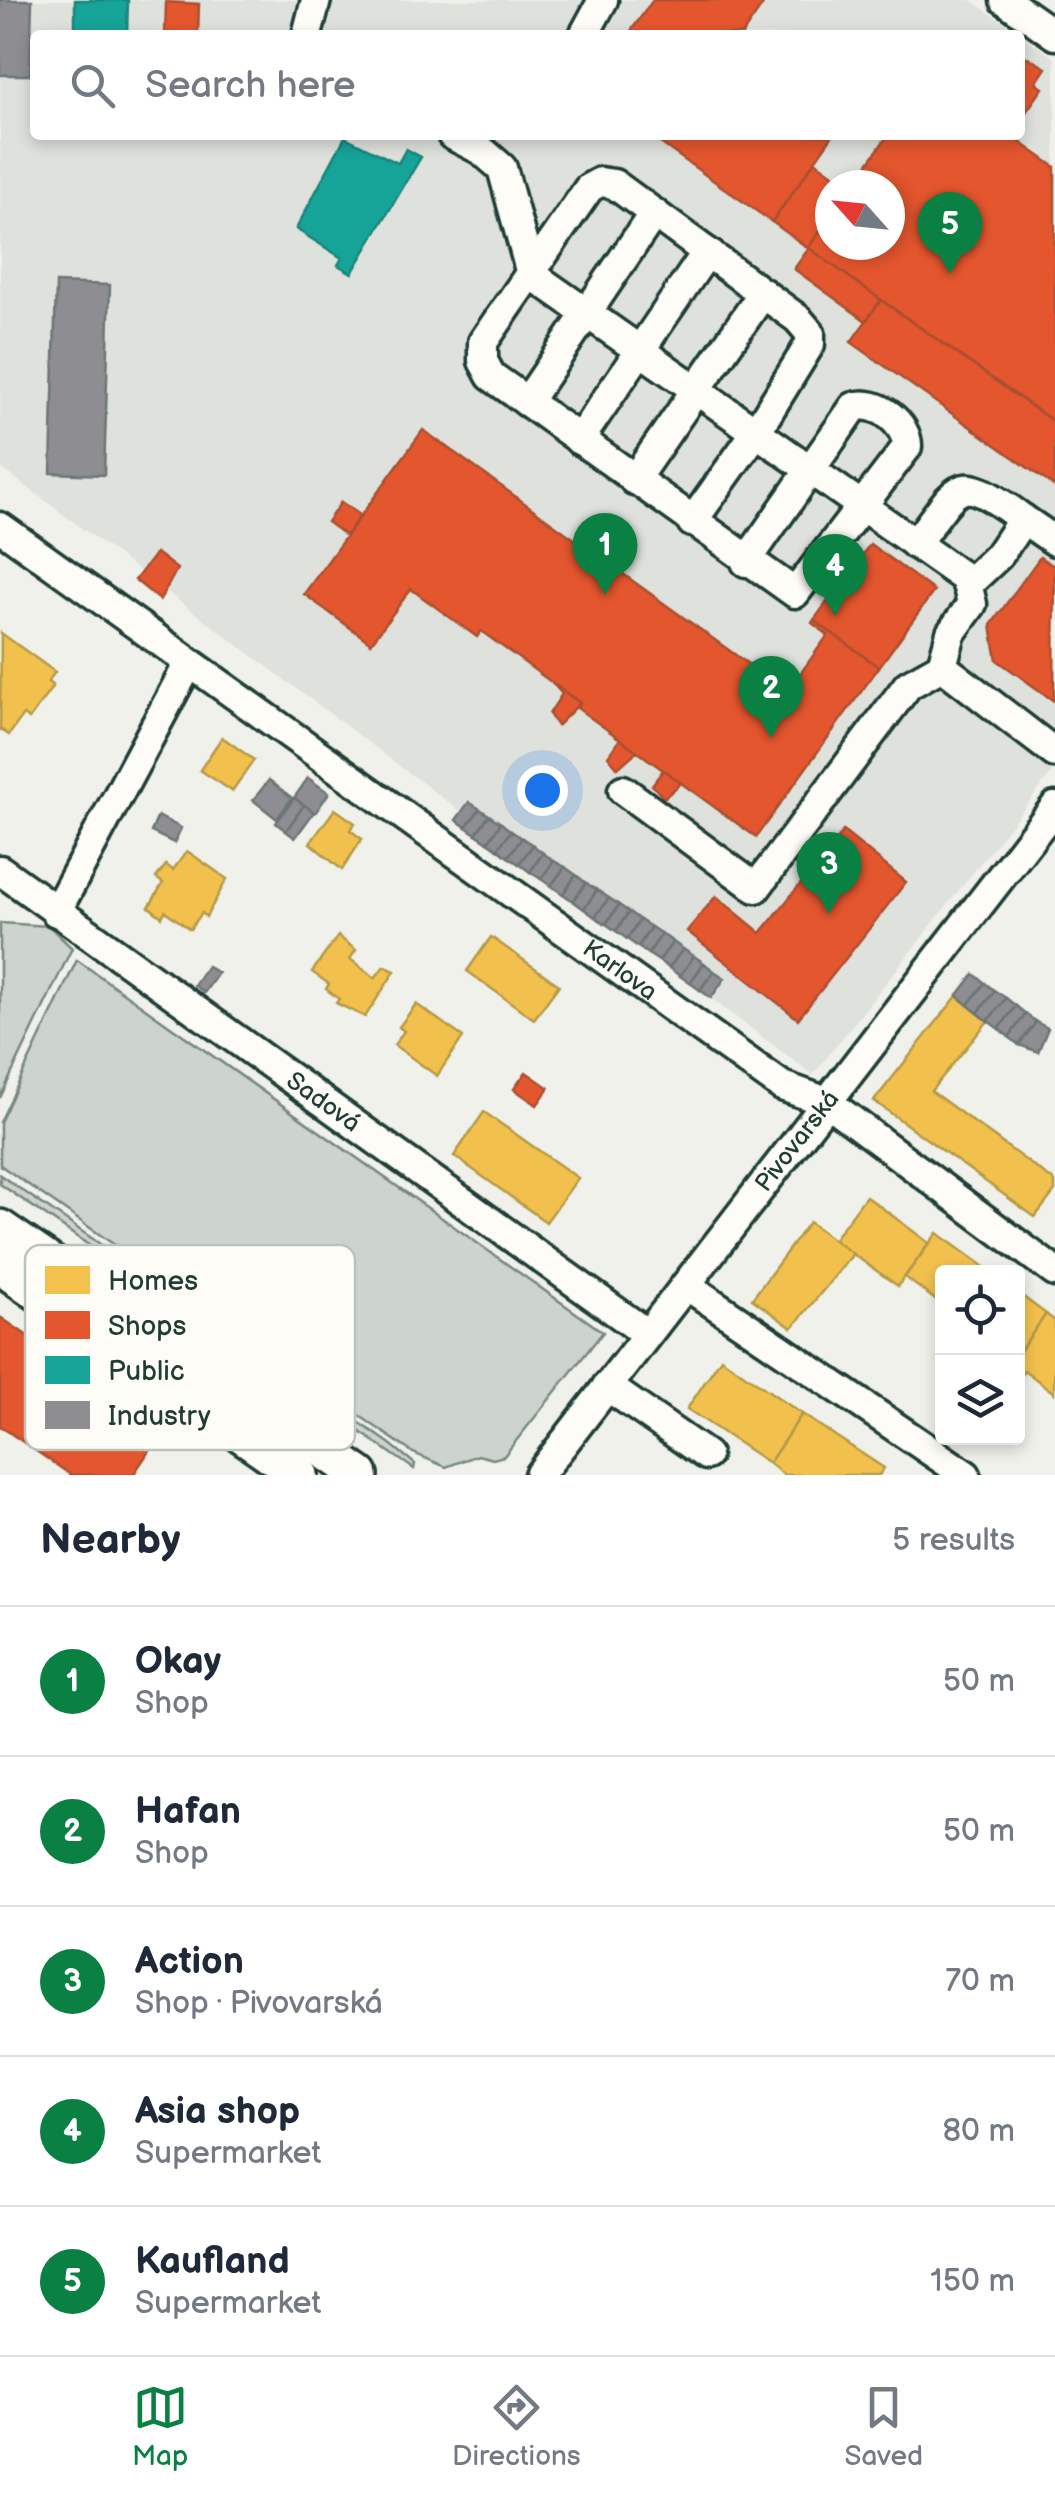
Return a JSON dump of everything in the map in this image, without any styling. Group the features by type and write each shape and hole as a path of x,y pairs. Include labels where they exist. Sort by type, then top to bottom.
{"main road":[{"path":"0,1228 25,1245"},
{"path":"0,1266 25,1283"},
{"path":"264,1450 300,1475"},
{"path":"324,1450 360,1475"}],"street":[{"path":"308,30 316,0"},
{"path":"587,30 603,0"},
{"path":"1005,0 1055,35"},
{"path":"461,140 502,168 531,274 966,579 972,604 951,633 942,666 908,685 756,888 623,790"},
{"path":"692,522 756,432 810,344 806,326 614,184 600,182 589,188 483,342 483,361 491,376 746,562 795,593 804,587 907,447 904,428 873,406 854,406 746,562"},
{"path":"527,402 654,214"},
{"path":"579,440 707,252"},
{"path":"634,480 763,293"},
{"path":"916,544 951,497 964,488 986,490 1055,541"},
{"path":"967,585 1000,554 1023,519"},
{"name":"Karlova","path":"0,527 782,1086 827,1102 1055,1272"},
{"path":"56,912 189,663"},
{"path":"942,666 1055,753"},
{"name":"Pivovarská","path":"539,1475 1055,806"},
{"name":"Sadová","path":"0,870 647,1334"},
{"path":"686,1285 966,1475"},
{"path":"607,1386 706,1455"}],"shaded area":[{"path":"0,0 971,0 1014,30 30,30 30,140 1025,140 1025,37 1055,58 1055,769 813,1075 0,467"},
{"path":"0,923 49,926 72,948 0,1098"},
{"path":"77,960 603,1332 504,1456 493,1459 478,1455 446,1467 413,1453 355,1413 355,1245 115,1245 0,1165 0,1122"},
{"path":"0,1175 102,1245 89,1245 0,1184"},
{"path":"355,1420 415,1464 414,1469 355,1428"}],"building: Homes":[{"path":"1,633 55,672 48,682 53,686 29,719 23,715 9,735 0,729"},
{"path":"222,737 254,760 232,791 200,770"},
{"path":"335,809 355,823 350,830 362,839 342,870 310,843"},
{"path":"187,851 227,879 206,917 202,913 190,929 165,911 162,917 149,907 163,883 156,878 166,865 173,870"},
{"path":"338,936 356,950 350,959 375,978 384,966 395,971 365,1017 336,1003 339,999 326,989 329,984 312,972"},
{"path":"491,937 559,985 534,1019 467,971"},
{"path":"957,996 988,1021 931,1091 1055,1182 1055,1191 1035,1217 874,1101"},
{"path":"416,1004 463,1037 437,1076 394,1045 404,1031 399,1027"},
{"path":"484,1112 578,1178 546,1222 454,1156"},
{"path":"866,1196 929,1243 898,1286 833,1240"},
{"path":"809,1222 853,1254 792,1328 752,1299"},
{"path":"937,1233 981,1265 935,1265 935,1300 905,1277"},
{"path":"1025,1298 1046,1314 1025,1344"},
{"path":"1046,1314 1055,1321 1054,1393 1025,1371 1025,1344"},
{"path":"721,1358 802,1414 769,1463 687,1409"},
{"path":"802,1414 884,1468 879,1475 784,1475 769,1463"}],"building: Shops":[{"path":"653,0 766,0 745,30 632,30"},
{"path":"166,2 199,4 198,30 165,30"},
{"path":"1025,56 1046,68 1036,83 1043,88 1026,112"},
{"path":"656,140 829,140 772,222"},
{"path":"884,140 1017,140 1055,167 1055,423 825,260 905,260 905,170 864,170"},
{"path":"815,161 827,170 815,170 815,238 808,248 772,222"},
{"path":"809,248 815,252 815,260 826,260 881,300 866,321 794,269"},
{"path":"881,300 1055,423 1055,487 851,342"},
{"path":"423,430 787,692 828,635 812,623 814,620 879,667 756,837 577,708 580,703 481,631 477,637 411,589 371,643 304,594"},
{"path":"341,502 360,515 346,536 327,522"},
{"path":"870,544 934,591 879,667 814,620"},
{"path":"156,553 177,569 160,600 135,580"},
{"path":"1040,557 1055,567 1054,701 997,660 991,625"},
{"path":"553,684 580,703 557,726 549,714 562,694"},
{"path":"620,739 637,751 618,768 608,756"},
{"path":"663,770 681,783 664,798 652,785"},
{"path":"843,831 906,882 798,1019 687,931 716,896 761,933"},
{"path":"526,1072 549,1088 537,1105 514,1089"},
{"path":"0,1317 25,1334 25,1443 0,1426"},
{"path":"35,1450 150,1450 133,1475 71,1475"}],"building: Public":[{"path":"75,0 128,0 127,30 75,30"},
{"path":"343,140 398,163 406,149 421,157 352,273 338,265 342,258 296,229"}],"building: Industry":[{"path":"0,0 32,0 30,75 0,75"},
{"path":"56,283 110,285 104,475 51,473"},
{"path":"308,778 329,793 315,813 294,798"},
{"path":"269,780 292,798 277,819 253,800"},
{"path":"294,798 304,805 286,831 276,823"},
{"path":"469,802 480,809 466,827 456,820"},
{"path":"304,805 314,812 295,838 286,831"},
{"path":"480,809 489,815 476,834 466,827"},
{"path":"489,815 501,823 488,842 476,834"},
{"path":"158,816 181,828 174,843 151,832"},
{"path":"501,823 511,831 498,849 488,842"},
{"path":"511,831 522,838 508,857 498,849"},
{"path":"522,838 533,845 519,864 508,857"},
{"path":"533,845 543,853 530,872 519,864"},
{"path":"543,853 554,861 541,879 530,872"},
{"path":"554,861 565,867 551,886 541,879"},
{"path":"565,867 576,875 563,894 551,886"},
{"path":"576,875 586,883 573,901 563,894"},
{"path":"586,883 597,890 584,909 573,901"},
{"path":"597,890 609,898 595,917 584,909"},
{"path":"609,898 619,905 606,924 595,917"},
{"path":"619,905 629,912 616,931 606,924"},
{"path":"629,912 640,920 627,939 616,931"},
{"path":"640,920 651,927 638,947 627,939"},
{"path":"651,927 662,934 648,954 638,947"},
{"path":"662,934 673,942 659,961 648,954"},
{"path":"673,942 683,949 669,968 659,961"},
{"path":"683,949 694,956 680,976 669,968"},
{"path":"694,956 704,963 690,983 680,976"},
{"path":"704,963 714,971 700,990 690,983"},
{"path":"207,966 218,973 204,993 194,985"},
{"path":"714,971 725,978 711,998 700,990"},
{"path":"974,974 985,983 968,1005 957,996"},
{"path":"985,983 995,991 978,1013 968,1005"},
{"path":"995,991 1006,998 988,1021 978,1013"},
{"path":"1006,998 1016,1006 999,1029 988,1021"},
{"path":"1016,1006 1026,1014 1009,1037 999,1029"},
{"path":"1026,1014 1036,1022 1019,1045 1009,1037"},
{"path":"1036,1022 1048,1028 1038,1052 1019,1045"}],"place":[{"name":"Kaufland","path":"950,274"},
{"name":"Okay","path":"605,595"},
{"name":"Asia shop","path":"835,616"},
{"name":"Hafan","path":"771,738"},
{"name":"Action","path":"829,914"}]}
